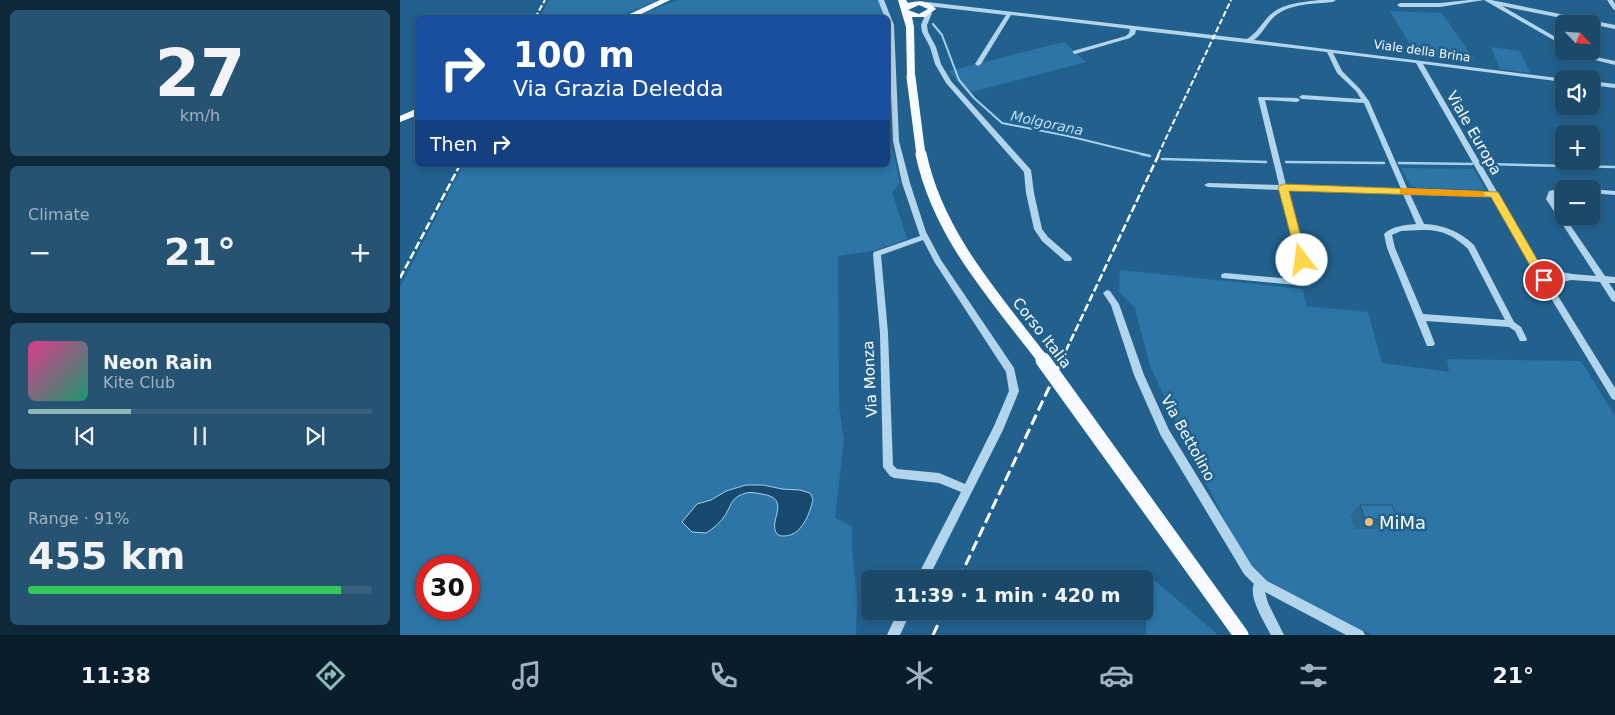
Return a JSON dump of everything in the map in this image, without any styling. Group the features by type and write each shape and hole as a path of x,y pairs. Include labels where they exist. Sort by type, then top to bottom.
{"main road":[{"path":"633,15 666,0"},
{"path":"905,5 924,12"},
{"path":"905,5 924,12"},
{"name":"Corso Italia","path":"905,5 910,27 911,76 922,166 935,202 950,231 1002,308 1053,372 1241,635"},
{"path":"910,27 924,12"},
{"path":"400,119 415,112"}],"street":[{"path":"881,0 887,15"},
{"path":"1248,41 1260,33 1276,13 1293,6 1333,0"},
{"path":"1400,5 1434,5 1482,0"},
{"path":"1610,0 1615,8"},
{"path":"1490,2 1615,28"},
{"path":"1490,2 1555,39"},
{"path":"951,8 981,10"},
{"path":"1068,259 1038,229 1030,193 1028,172 945,76 925,32 924,12 961,8 1267,43"},
{"path":"978,64 1010,13"},
{"path":"890,22 896,141 906,184 924,237 1011,371 1014,391 968,490 927,570"},
{"path":"1075,52 1128,37 1132,34 1133,28"},
{"path":"1260,33 1261,38 1267,43"},
{"name":"Viale della Brina","path":"1267,43 1555,79"},
{"path":"1329,50 1339,72 1358,90 1366,101 1421,228"},
{"path":"1600,60 1615,63"},
{"name":"Viale Europa","path":"1419,63 1538,270 1615,396"},
{"path":"1600,84 1615,86"},
{"path":"1224,276 1307,284 1261,98 1366,101"},
{"path":"1208,185 1494,194"},
{"path":"1555,192 1552,193 1550,199 1555,207"},
{"path":"1600,192 1615,193"},
{"path":"1567,225 1615,299"},
{"path":"1430,344 1387,238 1392,230 1421,228 1448,231 1462,238 1471,247 1510,324"},
{"name":"Via Monza","path":"924,237 877,254 884,333 888,467 894,473 939,478 968,490"},
{"path":"1538,270 1572,277 1615,280"},
{"path":"1544,280 1572,277"},
{"name":"Via Bettolino","path":"1107,293 1115,304 1138,375 1165,433 1248,570 1263,586"},
{"path":"1420,317 1510,324 1518,329 1523,339"},
{"path":"1278,635 1262,605 1258,588 1263,586 1359,635"},
{"path":"893,635 900,620"}],"shaded area":[{"path":"549,0 659,0 623,15 541,15"},
{"path":"678,0 879,0 883,15 639,15"},
{"path":"1390,11 1442,13 1474,59 1417,56"},
{"path":"1064,42 1086,62 968,93 949,71"},
{"path":"1491,47 1520,51 1530,73 1500,69"},
{"path":"890,111 891,142 900,183 892,192 907,239 873,251 838,256 839,407 844,439 835,518 852,526 852,549 857,599 856,635 400,635 400,287 462,167 890,167"},
{"path":"1401,168 1474,169 1486,190 1418,188 1410,185"},
{"path":"1120,270 1303,289 1306,306 1368,312 1382,363 1449,372 1447,359 1581,361 1615,416 1615,635 1372,635 1264,580 1248,565 1191,454 1150,366 1135,308 1119,292"},
{"path":"746,485 763,485 810,493 813,499 804,523 796,532 790,535 778,535 775,529 778,505 776,501 771,497 750,493 735,499 722,520 706,533 692,532 682,522 697,504 711,500 726,491"},
{"path":"1153,579 1217,635 1146,635 1146,620 1153,620"}],"building":[{"path":"1360,505 1392,505 1398,519 1365,519"}],"waterway":[{"name":"Molgorana","path":"933,24 942,35 959,80 974,98 1002,123 1068,136 1146,155"},
{"name":"Molgorana","path":"1141,154 1150,156"},
{"name":"Molgorana","path":"1162,159 1266,162"},
{"name":"Molgorana","path":"1286,162 1384,163"},
{"name":"Molgorana","path":"1399,163 1472,164"},
{"name":"Molgorana","path":"1484,164 1615,167"}],"railway":[{"path":"537,15 545,0"},
{"path":"1158,155 1231,0"},
{"path":"1061,361 1159,154"},
{"path":"400,278 459,167"},
{"path":"963,570 1062,360"},
{"path":"933,635 940,620"}],"slow traffic":[{"path":"1404,191 1481,194"}],"place":[{"name":"MiMa","path":"1369,522"}],"route":[{"path":"1302,260 1283,187 1494,194 1544,280"}]}
